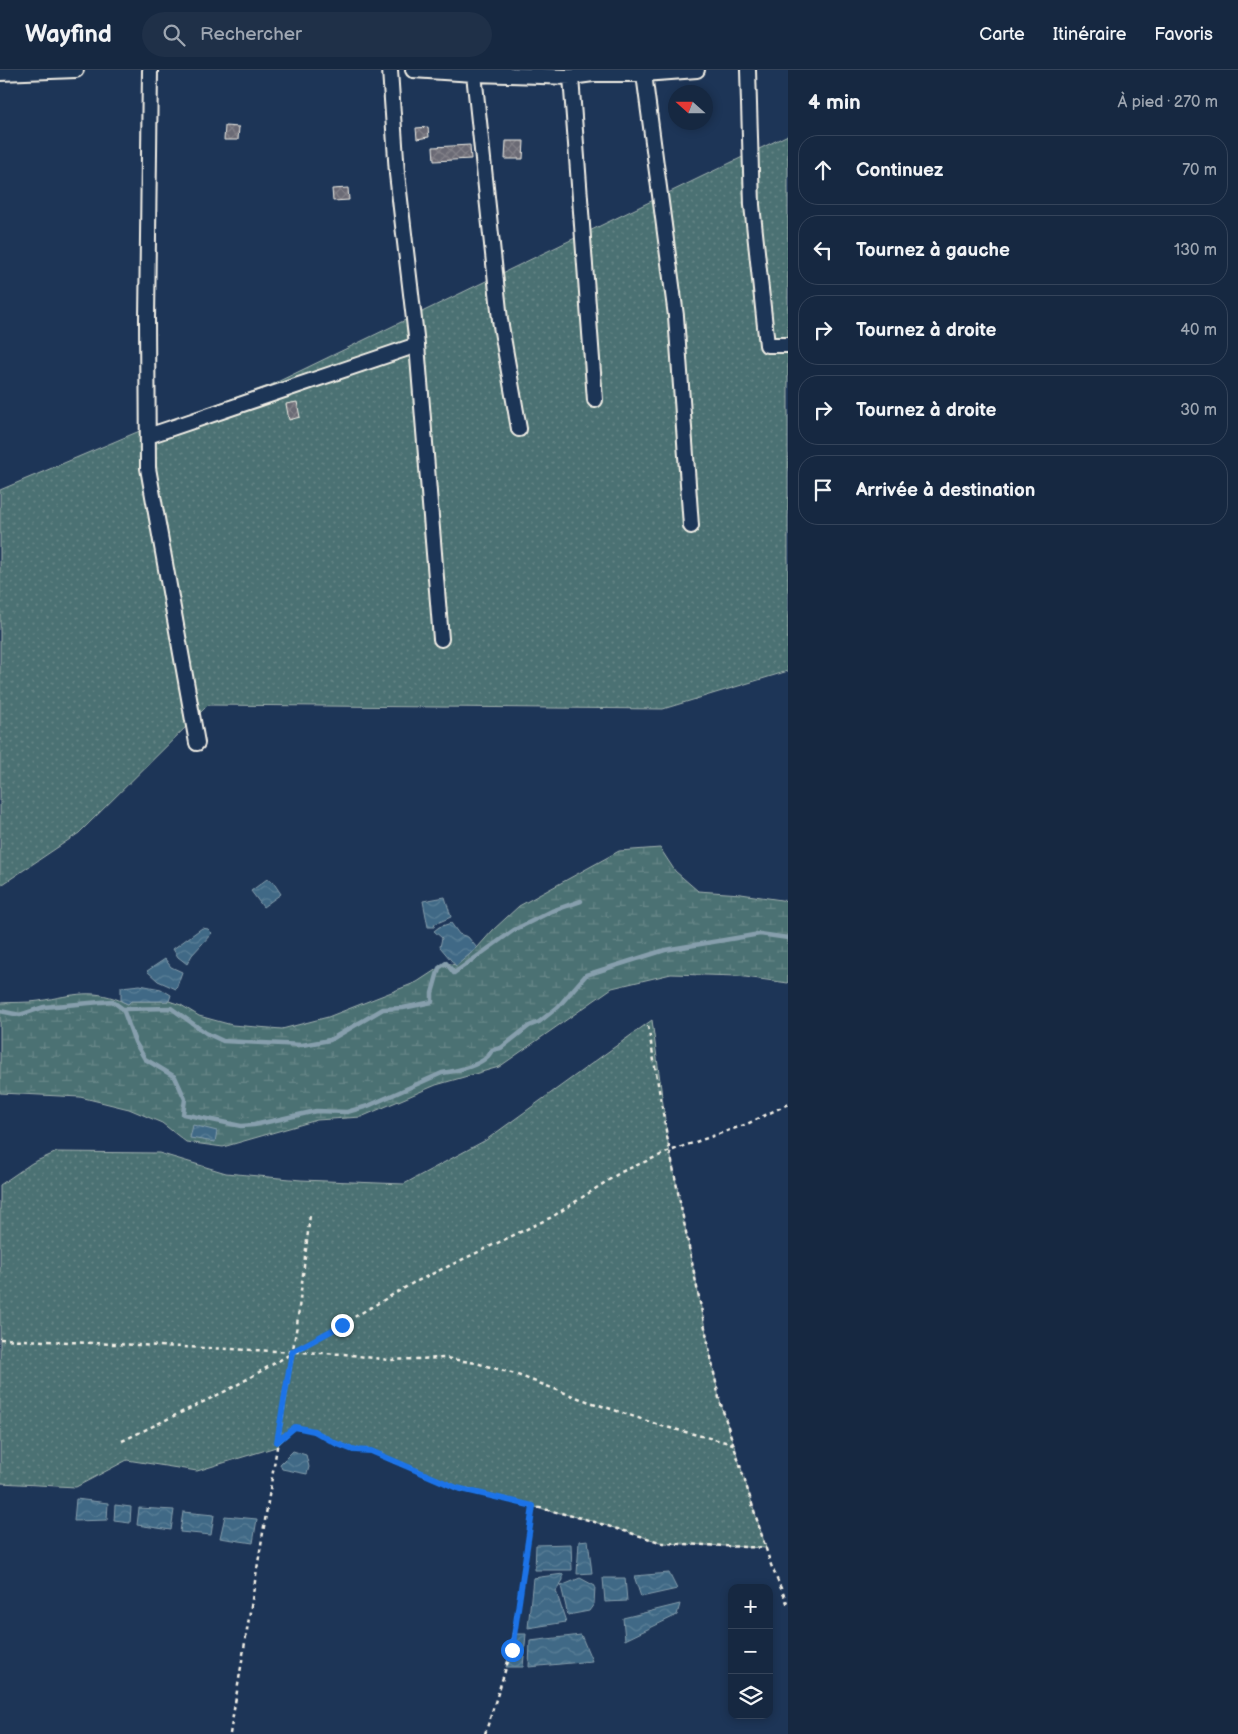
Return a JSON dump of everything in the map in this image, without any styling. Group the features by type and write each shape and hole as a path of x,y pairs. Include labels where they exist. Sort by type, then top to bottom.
{"street":[{"path":"0,73 76,70"},
{"path":"150,70 147,310 148,468 197,743"},
{"path":"390,70 397,174 418,345 441,640"},
{"path":"413,70 571,77 593,72 644,74 698,70"},
{"path":"748,70 752,205 766,345 788,345"},
{"path":"474,74 500,320 519,429"},
{"path":"644,74 676,316 691,526"},
{"path":"571,77 595,400"},
{"path":"148,436 418,345"}],"path":[{"path":"648,1026 670,1151 719,1398 771,1565 788,1605"},
{"path":"122,1441 230,1390 292,1352 413,1283 552,1217 621,1172 670,1151 746,1124 788,1104"},
{"path":"230,1734 292,1352 310,1215"},
{"path":"0,1339 344,1354 388,1360 445,1358 476,1363 515,1374 662,1426 733,1444"},
{"path":"277,1442 295,1427 314,1431 335,1443 353,1450 371,1451 457,1488 585,1519 663,1543 766,1548"},
{"path":"484,1734 512,1650 533,1506"}],"green space":[{"path":"788,135 788,671 663,709 208,705 79,833 0,886 0,490 142,430 271,385"},
{"path":"660,848 675,871 698,891 741,894 788,901 788,983 738,976 671,974 612,988 499,1067 436,1085 361,1117 317,1120 223,1147 186,1142 162,1123 129,1109 80,1097 0,1093 0,1003 34,1002 74,995 94,994 128,1004 131,1001 169,1001 181,1005 199,1016 232,1025 282,1029 328,1017 417,982 446,963 456,965 477,948 519,906 619,851"},
{"path":"652,1020 668,1142 719,1398 766,1548 663,1543 585,1519 457,1488 371,1451 353,1450 335,1443 314,1431 295,1427 276,1447 197,1471 127,1460 76,1487 0,1483 0,1185 32,1163 57,1152 159,1153 226,1173 301,1180 404,1184 486,1140"}],"water":[{"path":"267,879 273,882 281,894 263,907 251,891"},
{"path":"445,897 451,917 435,924 434,927 428,927 423,901"},
{"path":"451,923 459,934 468,937 477,948 456,966 440,947 442,938 434,931"},
{"path":"202,928 208,929 212,933 192,955 187,964 178,957 173,949"},
{"path":"165,959 171,967 182,972 176,989 158,981 147,971"},
{"path":"140,985 161,989 171,995 169,1001 131,1001 128,1004 121,1001 121,987"},
{"path":"193,1125 217,1131 215,1142 190,1138"},
{"path":"293,1451 306,1455 309,1467 307,1474 282,1469 280,1464"},
{"path":"76,1499 108,1503 107,1520 74,1521"},
{"path":"115,1505 131,1507 130,1523 114,1521"},
{"path":"139,1508 174,1510 171,1530 137,1525"},
{"path":"183,1512 214,1515 211,1535 180,1532"},
{"path":"225,1516 257,1519 253,1543 220,1538"},
{"path":"588,1540 592,1573 577,1574 579,1541"},
{"path":"571,1544 572,1570 535,1570 536,1545"},
{"path":"669,1573 677,1589 641,1597 634,1576"},
{"path":"563,1574 563,1580 556,1591 566,1622 528,1628 533,1578"},
{"path":"580,1578 595,1586 594,1604 589,1611 568,1615 561,1586"},
{"path":"603,1578 625,1578 627,1601 605,1602"},
{"path":"680,1604 677,1615 625,1640 623,1618"},
{"path":"514,1634 526,1634 523,1667 506,1667"},
{"path":"581,1635 592,1661 529,1667 530,1641"}],"building":[{"path":"225,126 239,127 238,140 224,140"},
{"path":"428,127 429,137 417,139 416,128"},
{"path":"506,141 524,141 523,159 505,159"},
{"path":"470,145 471,159 434,161 433,147"},
{"path":"348,188 349,200 333,201 332,189"},
{"path":"297,402 300,417 289,420 286,404"}],"waterway":[{"path":"0,1011 20,1015 44,1007 112,1001 123,1009 171,1008 206,1033 223,1041 302,1045 330,1040 383,1009 403,1008 432,1002 432,993 439,968 446,963 454,973 514,930 552,911 581,901"},
{"path":"123,1009 135,1042 145,1059 175,1077 185,1099 183,1114 241,1126 254,1125 316,1111 347,1112 368,1106 442,1073 463,1069 484,1060 492,1050 501,1048 529,1026 539,1022 558,1007 586,975 665,950 760,934 788,938"}],"route":[{"path":"342,1325 292,1352 277,1442 295,1427 314,1431 335,1443 353,1450 371,1451 457,1488 533,1506 512,1650"}]}
